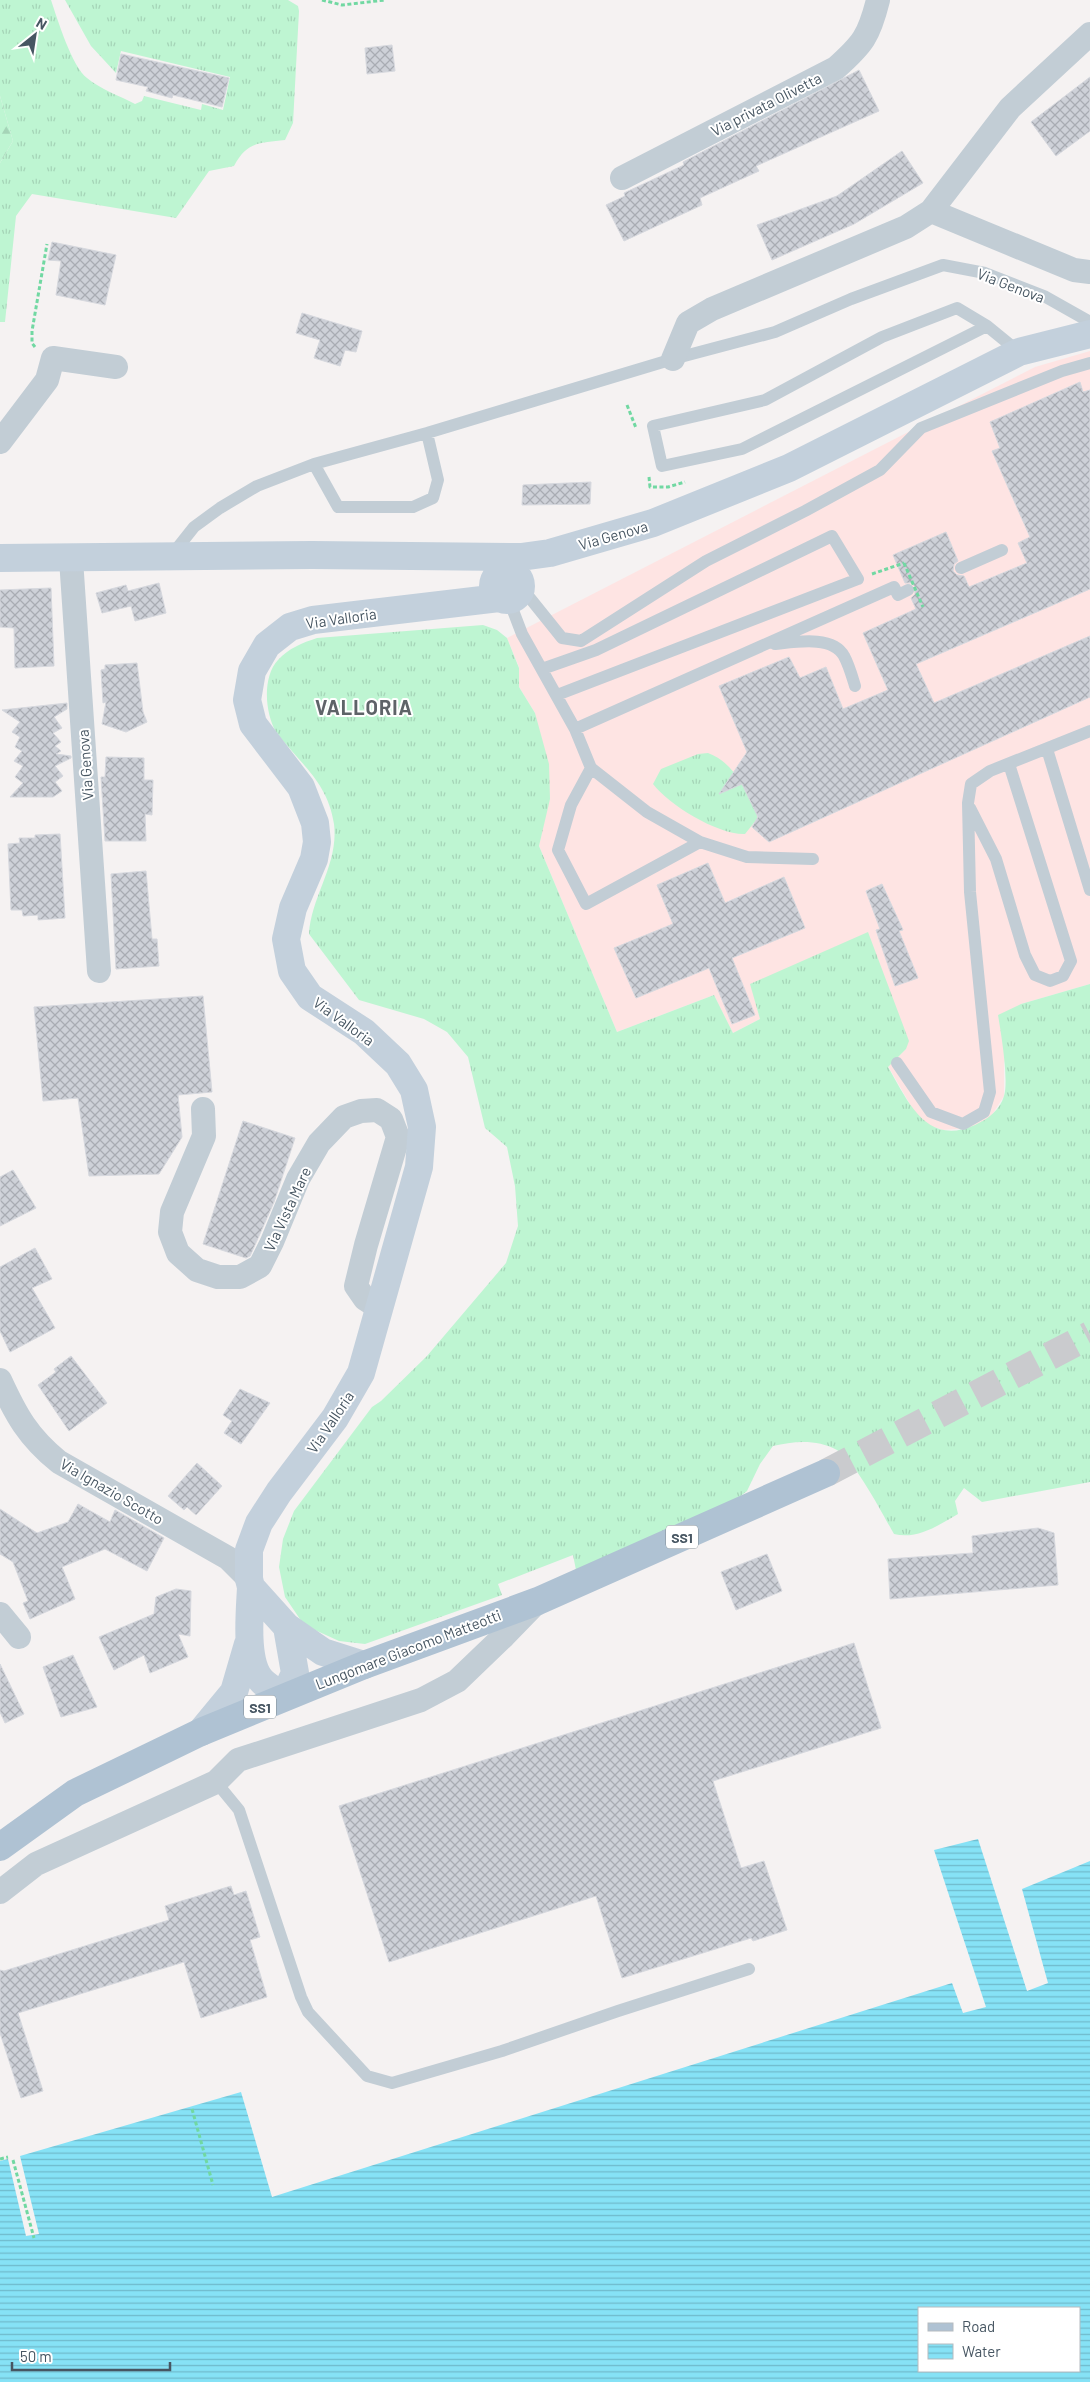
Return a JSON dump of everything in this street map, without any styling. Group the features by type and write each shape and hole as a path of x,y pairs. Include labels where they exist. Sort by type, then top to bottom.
{"main road":[{"name":"Lungomare Giacomo Matteotti","path":"0,1847 75,1793 201,1732 364,1665 538,1601 826,1473"}],"street":[{"name":"Via privata Olivetta","path":"622,178 836,68 863,40 871,27 878,0"},
{"path":"673,359 688,323 712,308 906,227 931,211 1010,108 1090,34"},
{"path":"931,211 1074,270 1090,272"},
{"name":"Via Genova","path":"0,558 72,559 170,556 509,583 550,553 662,520 789,468 1019,352 1090,334"},
{"path":"0,442 47,380 53,358 116,367"},
{"name":"Via Genova","path":"72,559 99,971"},
{"name":"Via Valloria","path":"249,1640 249,1550 259,1522 350,1394 361,1373 419,1167 422,1127 414,1090 398,1064 364,1032 310,997 292,971 286,939 293,908 314,859 317,842 316,823 301,787 276,757 253,724 247,700 252,671 267,645 290,627 313,620 509,583"},
{"name":"Via Vista Mare","path":"203,1109 204,1136 172,1212 170,1232 178,1254 197,1270 218,1277 240,1277 260,1266 272,1242 298,1178 320,1143 344,1117 361,1111 377,1110 392,1119 398,1137 356,1286 365,1300 379,1308"},
{"name":"Via Ignazio Scotto","path":"0,1380 19,1420 39,1446 59,1462 228,1558 250,1583"},
{"path":"250,1583 287,1627 323,1652 364,1665"},
{"path":"0,1892 36,1864 216,1782 238,1760 421,1700 457,1681 538,1601"},
{"path":"0,1614 19,1637"},
{"path":"249,1640 256,1673 262,1681 284,1697 295,1673 287,1627"},
{"path":"201,1732 234,1692 249,1640"}],"lane":[{"name":"Via Genova","path":"170,556 194,527 220,508 257,486 314,464 427,433 673,359 775,332 851,299 943,265 985,273 1044,296 1090,322"},
{"path":"987,326 742,449 662,466 652,426 766,400 882,338 958,308 987,326 1019,352"},
{"path":"509,583 562,638 581,641 706,561 805,511 880,470 920,428 1062,371 1090,363"},
{"path":"314,464 338,507 413,507 433,498 438,480 427,433"},
{"path":"542,669 596,650 832,536 858,579 557,695"},
{"path":"961,568 1002,550"},
{"path":"509,583 522,634 575,729 591,768 647,812 700,842 747,857 812,859"},
{"path":"575,729 894,587 898,594 908,590"},
{"path":"760,646 802,640 826,642 844,654 855,686"},
{"path":"897,1063 931,1112 962,1124 984,1112 990,1092 970,892 968,803 972,784 990,771 1047,748 1089,735"},
{"path":"1047,748 1090,890"},
{"path":"968,803 996,859 1025,955 1035,975 1050,982 1063,976 1071,961 1009,764"},
{"path":"591,768 571,805 558,850 586,904 700,842"},
{"path":"216,1782 239,1810 304,2005 308,2012 367,2076 392,2083 502,2051 749,1969"}],"path":[{"path":"322,0 342,5 385,0"},
{"path":"47,244 34,313 32,343 53,358"},
{"path":"858,579 904,563 923,607"},
{"path":"192,2109 213,2185"},
{"path":"0,2159 8,2157"},
{"path":"12,2160 34,2238"}],"shaded area":[{"path":"1090,351 1090,984 1021,1004 1004,1063 1004,1096 990,1118 969,1128 943,1130 928,1125 915,1113 888,1066 906,1049 751,984 760,1019 733,1033 714,995 617,1032 539,846 542,833 535,713 519,687 519,667 507,638 1035,367"}],"green space":[{"path":"0,0 51,0 76,64 87,78 104,89 135,104 142,101 144,96 201,110 202,104 223,110 230,77 121,51 116,73 91,46 65,0 288,0 298,6 299,11 293,123 285,140 255,145 244,152 234,166 209,171 176,218 32,194 16,216 5,322 0,322 0,163 13,141 0,96"},
{"path":"0,96 13,141 0,163"},
{"path":"483,625 497,630 507,638 519,668 519,687 535,713 549,764 550,799 539,846 617,1032 714,995 733,1033 760,1019 750,984 868,932 909,1041 906,1049 888,1067 903,1094 921,1117 931,1125 944,1130 958,1130 975,1125 989,1117 1000,1106 1004,1096 1006,1079 998,1015 1021,1004 1090,984 1090,1482 982,1502 964,1488 955,1501 958,1514 943,1523 919,1533 911,1535 894,1534 876,1501 844,1455 822,1444 797,1442 781,1444 773,1446 760,1464 747,1491 723,1510 576,1570 573,1555 498,1584 502,1595 365,1644 339,1641 304,1625 285,1597 279,1567 283,1539 294,1511 372,1407 381,1401 427,1356 506,1263 518,1226 515,1186 507,1147 485,1128 468,1057 447,1032 424,1019 359,1000 309,934 314,906 332,853 334,824 332,812 324,792 306,767 276,732 269,715 267,685 273,667 282,656 296,646 317,638"},
{"path":"708,753 725,763 732,770 757,814 757,819 745,834 721,830 695,817 670,801 653,784 661,769 698,754"}],"water":[{"path":"978,1839 1027,1991 1048,1983 1022,1889 1090,1861 1090,2382 0,2382 0,2161 8,2159 26,2236 39,2234 20,2156 241,2092 272,2197 952,1983 963,2013 986,2007 934,1850"}],"building":[{"path":"392,45 395,71 367,74 365,48"},
{"path":"121,54 229,78 222,107 173,95 172,98 146,91 148,87 116,80"},
{"path":"859,70 879,111 756,166 759,171 700,198 702,205 624,241 606,205 625,196 624,193 684,165 683,162"},
{"path":"1090,77 1090,131 1056,156 1031,122"},
{"path":"902,151 923,183 854,224 772,260 757,225 837,196"},
{"path":"52,242 116,255 105,305 56,295 61,261 48,260"},
{"path":"302,313 362,331 356,352 345,350 340,366 314,358 320,340 296,333"},
{"path":"1080,382 1083,392 1090,390 1090,589 916,664 934,703 1090,636 1090,697 769,842 752,827 758,817 742,784 719,794 747,752 719,686 789,657 800,678 826,667 843,709 888,690 863,633 916,609 911,598 915,594 915,587 912,583 905,583 893,555 946,532 958,561 954,564 953,571 957,575 964,576 969,587 1027,563 1018,543 1030,537 992,451 1000,448 990,422"},
{"path":"591,482 590,504 522,505 523,485"},
{"path":"159,583 166,613 135,621 131,606 102,613 96,593 126,585 128,591"},
{"path":"51,588 54,666 15,668 14,628 0,627 0,590"},
{"path":"137,663 143,712 147,722 126,732 102,724 106,702 103,703 101,670 105,669 105,665"},
{"path":"67,703 67,709 54,717 62,728 53,733 61,742 55,746 61,751 56,754 71,756 71,758 55,766 63,776 55,782 62,791 53,797 10,797 23,783 15,777 23,766 14,761 22,751 15,747 20,737 12,732 20,722 2,710"},
{"path":"106,757 144,758 144,780 153,780 152,815 145,814 146,841 105,841 101,777 105,777"},
{"path":"60,834 65,918 38,920 38,915 23,916 22,910 11,910 8,844 20,843 19,838 35,838 35,835"},
{"path":"708,863 725,903 784,877 805,928 732,958 755,1015 732,1024 709,968 636,998 614,948 673,924 657,885"},
{"path":"146,871 152,939 157,939 159,966 116,969 111,874"},
{"path":"882,884 903,930 899,931 918,978 895,986 876,930 880,929 866,891"},
{"path":"203,996 212,1092 178,1095 182,1137 159,1174 89,1176 78,1098 43,1101 34,1007"},
{"path":"243,1121 295,1138 274,1202 250,1256 246,1258 203,1244"},
{"path":"13,1170 36,1208 0,1226 0,1177"},
{"path":"35,1248 52,1279 32,1288 55,1328 10,1352 0,1331 0,1267"},
{"path":"71,1356 107,1403 69,1431 38,1385 56,1372 54,1369"},
{"path":"240,1389 270,1403 241,1444 224,1433 232,1421 223,1415"},
{"path":"197,1463 222,1486 196,1515 187,1507 184,1510 168,1496"},
{"path":"78,1504 110,1522 115,1510 164,1538 147,1571 105,1549 62,1567 75,1599 30,1619 23,1603 28,1601 13,1562 0,1554 0,1509 37,1533 68,1522"},
{"path":"1038,1528 1054,1533 1058,1585 890,1599 888,1559 973,1553 972,1536"},
{"path":"767,1554 782,1591 736,1610 721,1572"},
{"path":"176,1589 191,1591 190,1636 178,1634 188,1657 150,1673 144,1655 114,1670 99,1637 154,1614 156,1597"},
{"path":"854,1643 881,1728 713,1781 741,1868 764,1861 787,1930 753,1941 751,1938 622,1978 596,1896 389,1962 339,1806"},
{"path":"73,1655 97,1707 61,1717 43,1667"},
{"path":"0,1664 24,1714 5,1723 0,1712"},
{"path":"231,1886 234,1895 246,1891 260,1937 250,1940 267,1997 201,2018 184,1962 18,2013 43,2091 21,2098 0,2033 0,1970 4,1971 169,1920 165,1906"}],"tunnel":[{"path":"826,1473 1090,1335"}],"district":[{"name":"VALLORIA","path":"364,707"}]}
